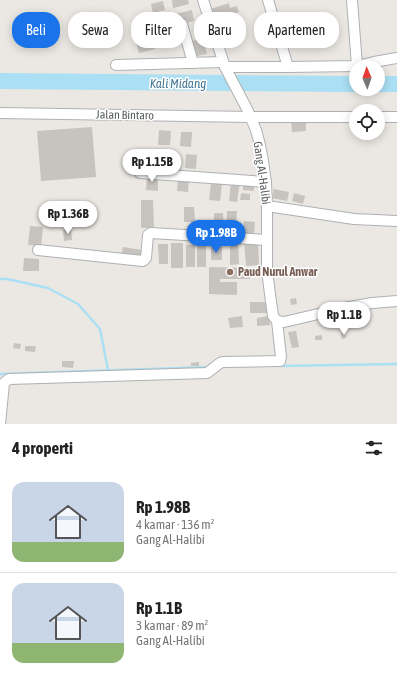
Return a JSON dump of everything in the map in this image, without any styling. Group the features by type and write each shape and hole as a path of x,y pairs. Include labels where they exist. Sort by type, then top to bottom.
{"street":[{"name":"Gang Al-Halibi","path":"0,424 4,383 8,379 207,373 223,362 278,361 281,358 277,321 273,316 270,294 266,182 260,145 249,113 226,67 202,0"},
{"path":"268,0 288,67"},
{"path":"352,0 357,60"},
{"path":"186,38 193,62"},
{"path":"385,60 397,58"},
{"path":"116,65 193,62 226,67 349,66"},
{"name":"Jalan Bintaro","path":"0,113 249,113 349,117"},
{"path":"385,117 397,117"},
{"path":"140,174 266,182"},
{"path":"267,206 354,219 397,221"},
{"path":"38,250 143,261 146,258 148,235 151,233 267,240"},
{"path":"277,321 284,322 344,308 372,303 397,301"}],"building":[{"path":"172,0 188,0 189,4 173,8"},
{"path":"163,1 165,10 153,12 151,4"},
{"path":"229,3 230,8 237,6 239,12 212,12 211,9"},
{"path":"192,10 194,21 186,23 186,12 184,12"},
{"path":"194,41 194,48 206,48 207,54 192,57 189,42"},
{"path":"138,48 155,49 139,53"},
{"path":"306,119 306,131 292,132 291,120"},
{"path":"92,127 96,177 41,181 37,131"},
{"path":"159,130 171,131 170,145 158,145"},
{"path":"181,132 192,132 191,147 180,146"},
{"path":"186,154 197,155 196,169 185,168"},
{"path":"147,176 158,176 158,191 146,190"},
{"path":"178,177 189,177 188,192 177,191"},
{"path":"231,180 240,181 237,202 229,201"},
{"path":"211,183 222,184 220,201 209,200"},
{"path":"243,184 254,184 254,191 243,190"},
{"path":"274,189 289,192 287,201 272,198"},
{"path":"241,193 250,194 250,200 240,200"},
{"path":"294,193 305,196 303,204 292,201"},
{"path":"141,200 153,200 154,228 141,228"},
{"path":"184,207 194,207 195,222 184,222"},
{"path":"227,211 237,211 236,231 226,231"},
{"path":"214,213 223,213 224,232 214,232"},
{"path":"244,221 255,222 254,234 243,234"},
{"path":"30,226 43,227 41,246 28,245"},
{"path":"71,229 72,240 64,241 63,230"},
{"path":"238,241 239,264 230,265 230,242"},
{"path":"258,241 259,265 246,266 244,242"},
{"path":"171,243 183,243 183,268 171,268"},
{"path":"158,244 168,244 168,264 159,264"},
{"path":"186,245 195,245 195,267 186,267"},
{"path":"197,246 206,246 206,267 197,267"},
{"path":"123,247 142,250 140,259 121,256"},
{"path":"211,247 222,247 222,260 211,260"},
{"path":"24,258 39,259 39,271 23,271"},
{"path":"209,267 250,268 250,279 220,279 220,282 237,282 237,295 209,294"},
{"path":"296,298 297,304 291,305 290,299"},
{"path":"250,302 267,302 268,313 250,313"},
{"path":"242,316 243,327 230,328 228,318"},
{"path":"269,316 270,325 257,326 257,318"},
{"path":"296,331 299,347 292,348 288,332"},
{"path":"345,332 346,338 342,339 341,333"},
{"path":"322,335 322,340 315,340 315,336"},
{"path":"14,343 21,344 20,349 13,348"},
{"path":"25,346 36,346 35,352 25,351"},
{"path":"62,361 74,361 73,368 62,367"},
{"path":"199,362 199,366 191,366 191,363"}],"waterway":[{"name":"Kali Midang","path":"0,81 349,84"},
{"name":"Kali Midang","path":"385,84 397,84"},
{"path":"0,279 7,279 48,288 78,304 100,329 108,370"},
{"path":"280,366 397,364"},
{"path":"0,374 210,367"}],"place":[{"name":"Paud Nurul Anwar","path":"230,272"}]}
